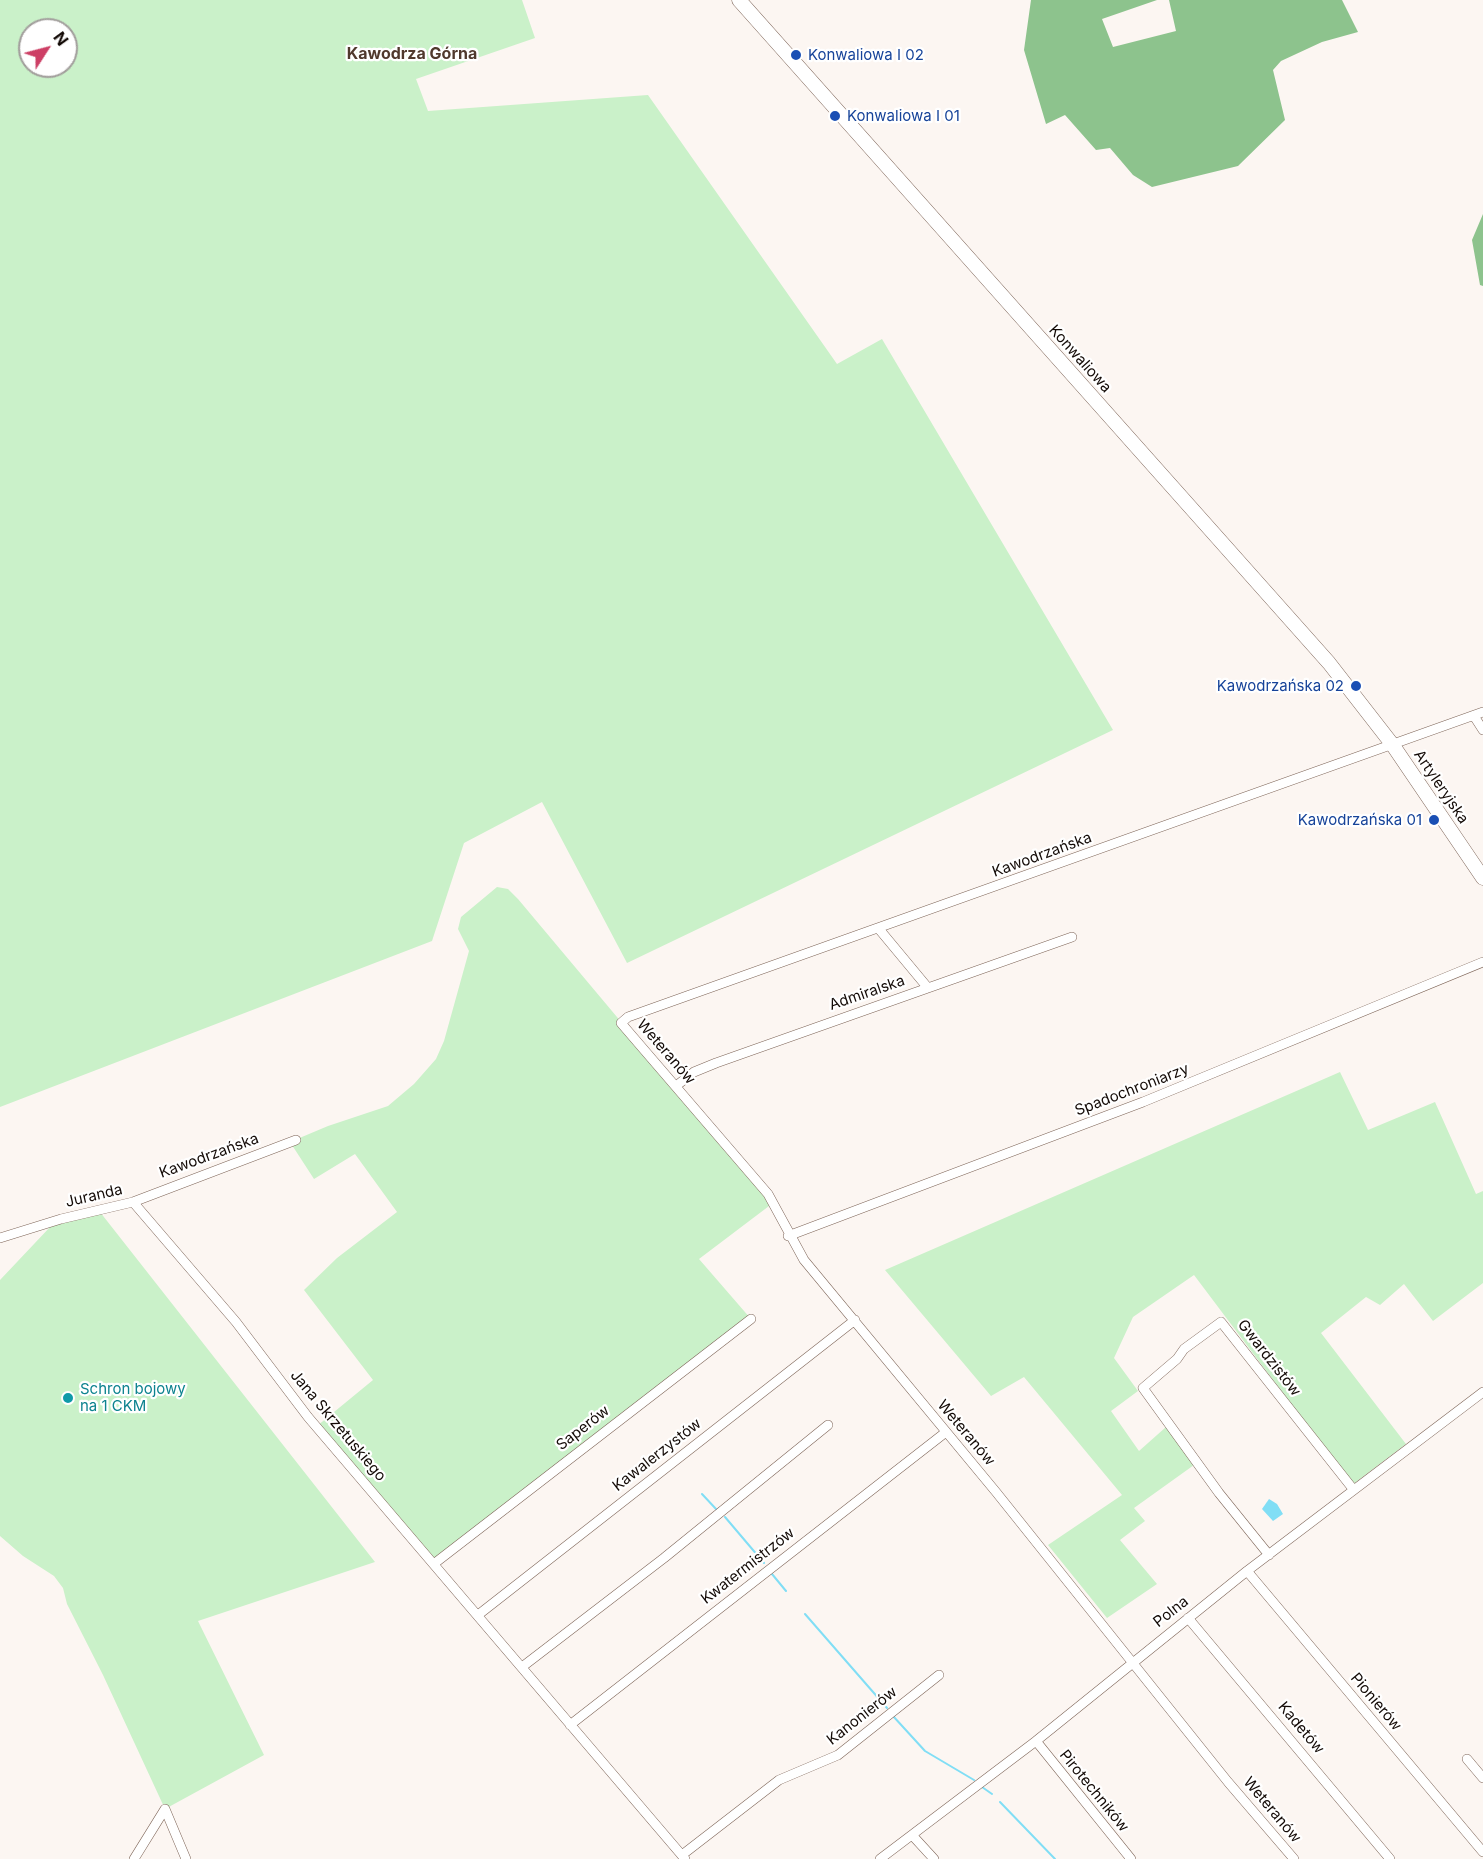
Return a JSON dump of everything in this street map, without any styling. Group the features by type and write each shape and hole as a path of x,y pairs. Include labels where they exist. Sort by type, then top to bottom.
{"street":[{"name":"Konwaliowa","path":"739,0 1329,663 1392,744"},
{"name":"Kawodrzańska","path":"621,1023 628,1017 1478,714 1483,730"},
{"name":"Artyleryjska","path":"1392,744 1483,878"},
{"path":"879,929 928,988"},
{"name":"Admiralska","path":"676,1086 694,1072 716,1063 1072,937"},
{"name":"Spadochroniarzy","path":"788,1236 1143,1102 1483,962"},
{"name":"Weteranów","path":"621,1023 768,1194 788,1236 804,1260 1133,1662 1228,1782 1294,1859"},
{"name":"Kawodrzańska","path":"133,1202 296,1140"},
{"name":"Juranda","path":"0,1238 61,1219 133,1202"},
{"name":"Jana Skrzetuskiego","path":"133,1202 230,1314 308,1417 684,1857"},
{"name":"Saperów","path":"435,1563 752,1319"},
{"name":"Kawalerzystów","path":"478,1615 855,1320"},
{"name":"Gwardzistów","path":"1269,1555 1219,1493 1143,1388 1177,1359 1184,1349 1221,1322 1353,1490"},
{"name":"Polna","path":"880,1859 1036,1741 1247,1571 1483,1392"},
{"path":"522,1667 664,1558 828,1425"},
{"name":"Kwatermistrzów","path":"570,1725 946,1432"},
{"name":"Pionierów","path":"1247,1571 1483,1852"},
{"name":"Kadetów","path":"1188,1618 1390,1859"},
{"name":"Kanonierów","path":"684,1857 779,1780 838,1755 939,1675"},
{"name":"Pirotechników","path":"1036,1741 1131,1859"},
{"path":"1467,1759 1483,1778"},
{"path":"134,1859 165,1809 186,1859"},
{"path":"912,1834 934,1859"}],"green space":[{"path":"0,0 522,0 535,38 416,79 428,111 648,95 837,364 882,339 1113,730 627,963 542,802 464,843 432,941 0,1107"},
{"path":"1031,0 1157,0 1102,19 1113,47 1176,31 1169,0 1342,0 1358,32 1322,42 1281,61 1273,70 1285,120 1238,166 1152,187 1133,175 1110,148 1096,150 1065,115 1046,124 1024,50"},
{"path":"1483,214 1483,286 1480,285 1472,240"},
{"path":"497,887 508,889 518,899 773,1203 699,1259 751,1319 435,1563 317,1426 373,1380 304,1290 337,1258 397,1212 355,1154 314,1179 290,1142 328,1126 388,1106 414,1084 436,1059 444,1041 469,951 458,929 461,917"},
{"path":"1340,1072 1368,1130 1435,1102 1476,1194 1483,1191 1483,1283 1433,1321 1404,1284 1380,1305 1366,1297 1321,1333 1406,1444 1352,1485 1194,1275 1133,1317 1114,1358 1138,1391 1111,1411 1139,1451 1166,1427 1194,1465 1134,1508 1145,1521 1120,1540 1157,1584 1107,1618 1048,1545 1122,1495 1024,1377 991,1396 885,1270"},
{"path":"100,1212 375,1562 198,1621 264,1755 165,1809 103,1675 67,1604 63,1588 54,1576 23,1556 0,1536 0,1280 51,1226"}],"water":[{"path":"1269,1499 1277,1504 1283,1514 1273,1521 1262,1509"}],"waterway":[{"path":"702,1494 716,1509"},
{"path":"725,1517 764,1563"},
{"path":"772,1574 786,1591"},
{"path":"805,1614 887,1708"},
{"path":"893,1716 925,1751 974,1780"},
{"path":"982,1787 992,1794"},
{"path":"1000,1802 1055,1859"}],"place":[{"name":"Konwaliowa I 02","path":"796,55"},
{"name":"Konwaliowa I 01","path":"835,116"},
{"name":"Kawodrzańska 02","path":"1356,686"},
{"name":"Kawodrzańska 01","path":"1434,820"},
{"name":"Schron bojowy na 1 CKM","path":"68,1398"}],"district":[{"name":"Kawodrza Górna","path":"412,54"}]}
